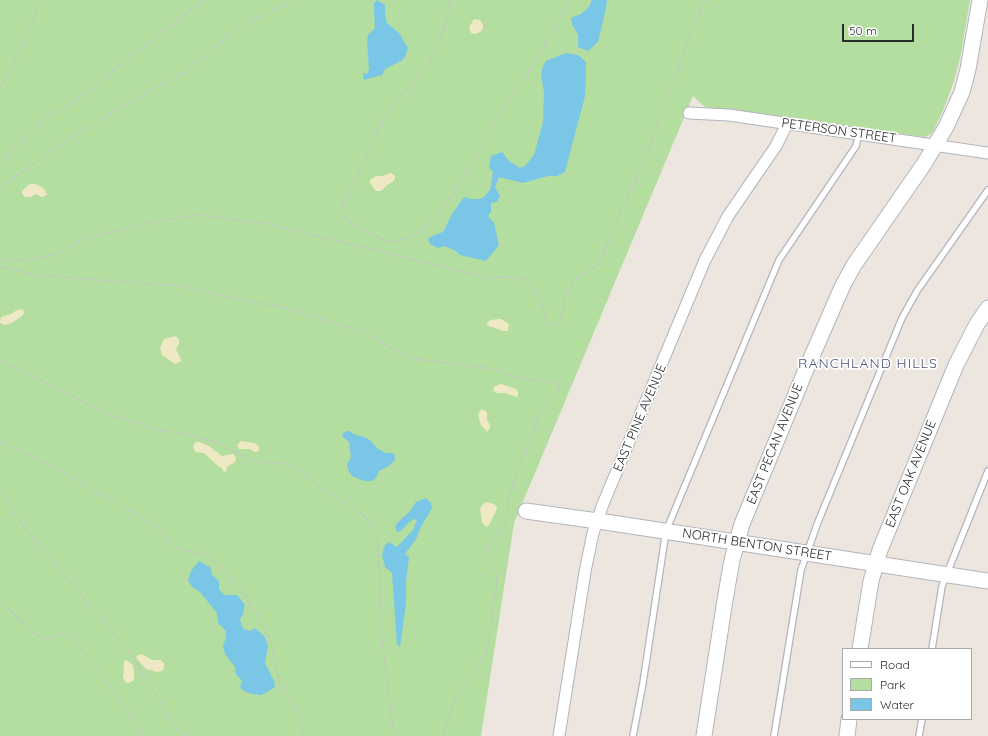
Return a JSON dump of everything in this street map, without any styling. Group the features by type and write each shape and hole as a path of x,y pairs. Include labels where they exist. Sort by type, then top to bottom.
{"street":[{"name":"EAST PECAN AVENUE","path":"704,736 732,560 742,524 837,297 854,265 942,135 962,92 972,56 980,0"},
{"name":"PETERSON STREET","path":"689,113 729,115 988,153"},
{"name":"EAST PINE AVENUE","path":"559,736 585,572 593,533 603,504 705,260 728,216 776,146 787,124"},
{"name":"EAST OAK AVENUE","path":"860,648 865,614 876,564 894,514 956,365 977,324 988,308"},
{"name":"NORTH BENTON STREET","path":"526,511 988,581"},
{"path":"847,736 849,720"}],"lane":[{"path":"633,736 643,683 666,531 779,260 856,146 860,134"},
{"path":"774,736 801,570 818,522 902,318 917,291 988,190"},
{"path":"932,648 942,586 988,471"},
{"path":"919,736 922,720"}],"path":[{"path":"0,87 24,42 39,0"},
{"path":"0,163 50,114 86,94 110,73 204,0"},
{"path":"0,187 78,132 184,73 238,28 294,0"},
{"path":"451,0 450,8 439,41 427,68 395,103 383,120 344,202 342,212 346,219 361,229 386,241 399,241 417,234 433,219 454,194 481,150 492,125 540,54 571,0"},
{"path":"0,259 24,260 48,257 87,238 163,220 200,215 263,223 489,278 504,276 526,279 534,287 541,299 546,319 553,325 560,322 566,294 574,280 599,264 619,215 648,154 673,80 705,0"},
{"path":"0,267 36,275 179,286 231,298 286,308 366,333 408,358 493,369 518,378 553,382 561,386 537,419 508,500 505,528 487,546 485,558 498,573 487,652 455,697 443,736"},
{"path":"0,361 18,368 108,414 159,430 194,436 218,443 253,461 283,463 302,472 325,492 356,509 373,524 378,541 382,638 391,713 396,736"},
{"path":"0,442 46,463 145,519 162,530 169,542 179,549 204,554 218,564 242,591 263,625 272,645 279,683 296,710 304,736"},
{"path":"0,491 23,526 120,641 136,662 175,726 187,736"},
{"path":"0,601 36,635 47,639 65,634 73,637 128,712 142,736"}],"green space":[{"path":"0,0 970,0 961,54 954,81 933,132 926,137 705,107 693,96 514,523 481,736 0,736"}],"sand":[{"path":"474,19 480,20 483,25 483,29 474,34 471,33 469,27"},
{"path":"391,173 395,176 395,179 381,191 376,191 370,183 370,180 376,176"},
{"path":"30,184 40,186 45,190 47,195 42,197 35,194 31,197 25,197 22,194 22,191"},
{"path":"23,309 23,315 12,323 5,325 0,323 1,317"},
{"path":"501,319 509,324 508,331 503,331 486,325 490,320"},
{"path":"175,336 179,339 179,344 176,349 181,360 175,364 162,355 160,348 164,339"},
{"path":"501,384 516,389 518,396 497,393 493,390 495,386"},
{"path":"482,409 487,412 487,420 490,425 487,432 481,425 479,419 478,414"},
{"path":"241,441 255,443 259,447 259,451 255,452 249,449 239,449 237,445"},
{"path":"196,442 209,446 222,456 233,454 236,458 235,462 227,467 226,472 223,471 223,469 204,453 195,452 193,446"},
{"path":"486,502 494,504 497,509 489,525 486,527 482,522 480,509"},
{"path":"140,654 152,660 161,660 164,663 164,668 162,671 157,672 146,669 136,658"},
{"path":"126,660 132,664 134,669 134,680 129,683 125,682 123,677 124,662"}],"water":[{"path":"377,0 385,5 387,23 399,33 408,48 405,57 401,61 385,69 382,75 364,80 363,73 367,74 369,69 367,41 368,35 375,28 374,3"},
{"path":"592,0 607,0 598,42 588,51 578,47 578,35 572,24 571,18 581,14 589,7"},
{"path":"566,53 578,55 586,62 586,75 585,96 565,172 557,176 548,176 523,183 499,177 495,187 500,196 497,202 491,203 491,212 488,216 494,223 499,245 486,261 460,255 454,250 444,246 438,248 430,244 428,239 443,232 452,214 464,197 470,199 483,198 490,190 493,172 489,168 491,156 502,152 509,161 520,168 525,166 534,155 543,122 544,93 541,74 543,66 546,61"},
{"path":"349,431 370,440 377,448 386,453 394,453 395,460 389,466 379,471 376,478 372,481 364,481 352,476 348,470 347,465 351,457 349,442 342,436 344,432"},
{"path":"426,498 431,503 432,508 416,539 405,554 409,557 406,581 406,604 400,647 397,645 392,573 385,567 382,555 385,545 389,542 397,547 413,530 417,520 414,519 401,531 397,532 395,527 416,502"},
{"path":"199,561 210,567 213,576 219,581 219,589 224,595 237,595 245,605 240,620 243,629 250,631 255,628 265,637 268,646 265,663 274,681 275,687 261,695 252,694 242,690 240,687 242,682 236,675 235,667 225,654 223,646 226,638 226,631 218,623 217,613 200,592 192,587 188,580 191,571"}],"district":[{"name":"RANCHLAND HILLS","path":"868,364"}]}
